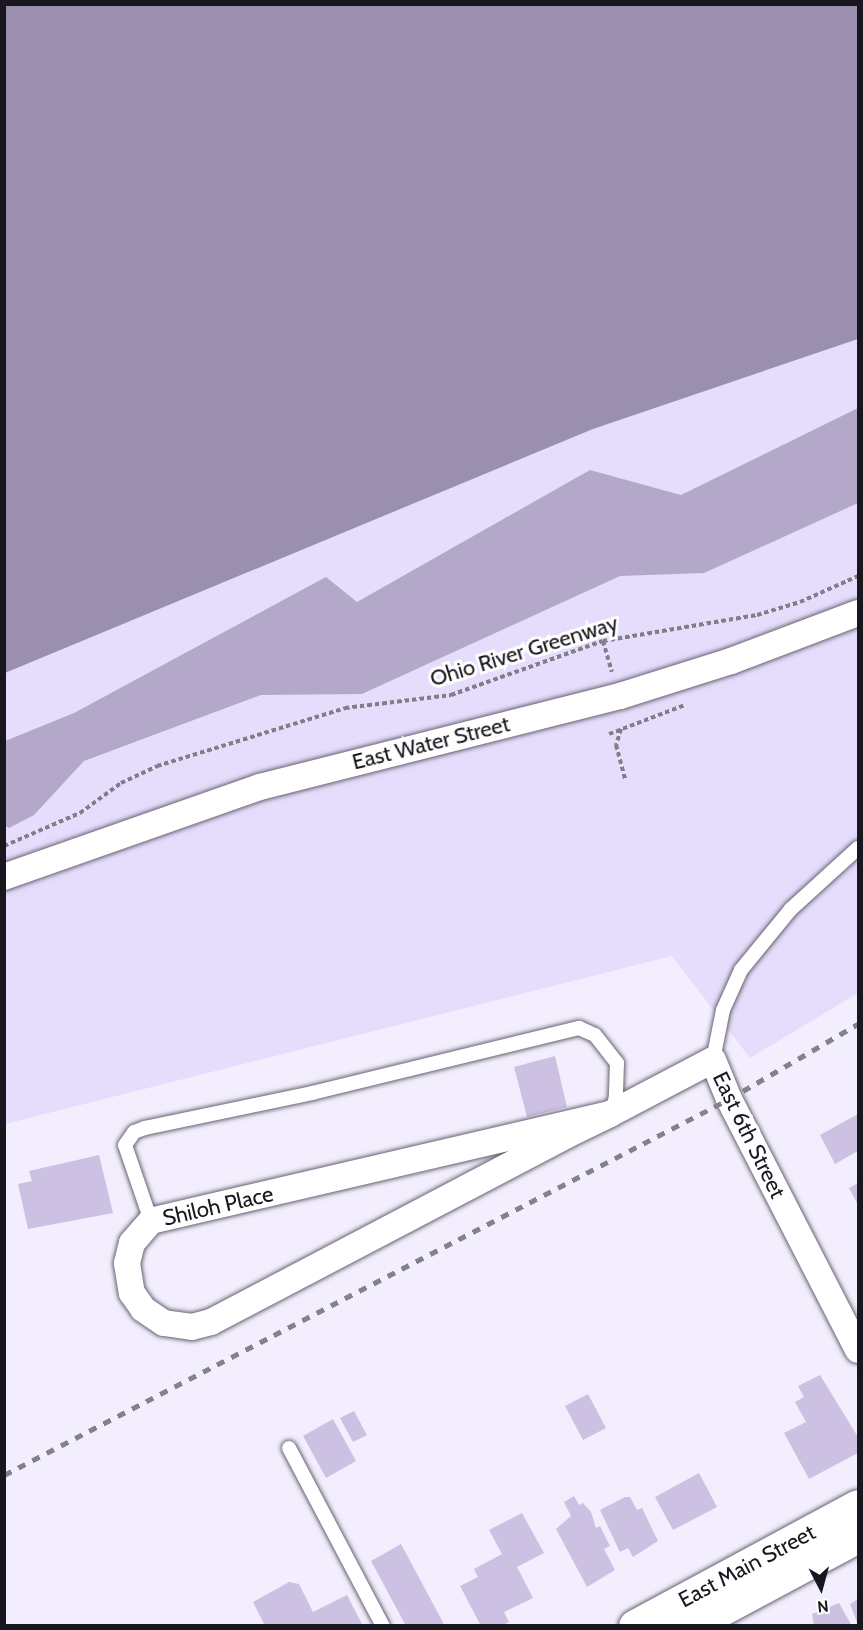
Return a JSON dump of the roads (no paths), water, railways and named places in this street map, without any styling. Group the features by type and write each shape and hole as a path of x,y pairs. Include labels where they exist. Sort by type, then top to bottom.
{"main road":[{"name":"East Main Street","path":"635,1626 858,1506"},
{"name":"East Main Street","path":"690,1626 858,1536"}],"street":[{"name":"East Water Street","path":"4,877 260,787 620,696 731,661 858,613"},
{"name":"Shiloh Place","path":"610,1114 151,1221 132,1243 127,1263 132,1293 143,1308 164,1323 192,1327 211,1322 610,1114 713,1060"},
{"name":"East 6th Street","path":"713,1060 729,1100 858,1350"}],"lane":[{"name":"East 6th Street","path":"713,1060 723,1010 745,963 791,909 858,848"},
{"path":"151,1221 125,1145 134,1132 146,1128 312,1093 579,1028 595,1035 617,1063 616,1097 610,1114"},
{"path":"289,1448 383,1626"}],"railway":[{"path":"4,1475 729,1099 858,1024"}]}
